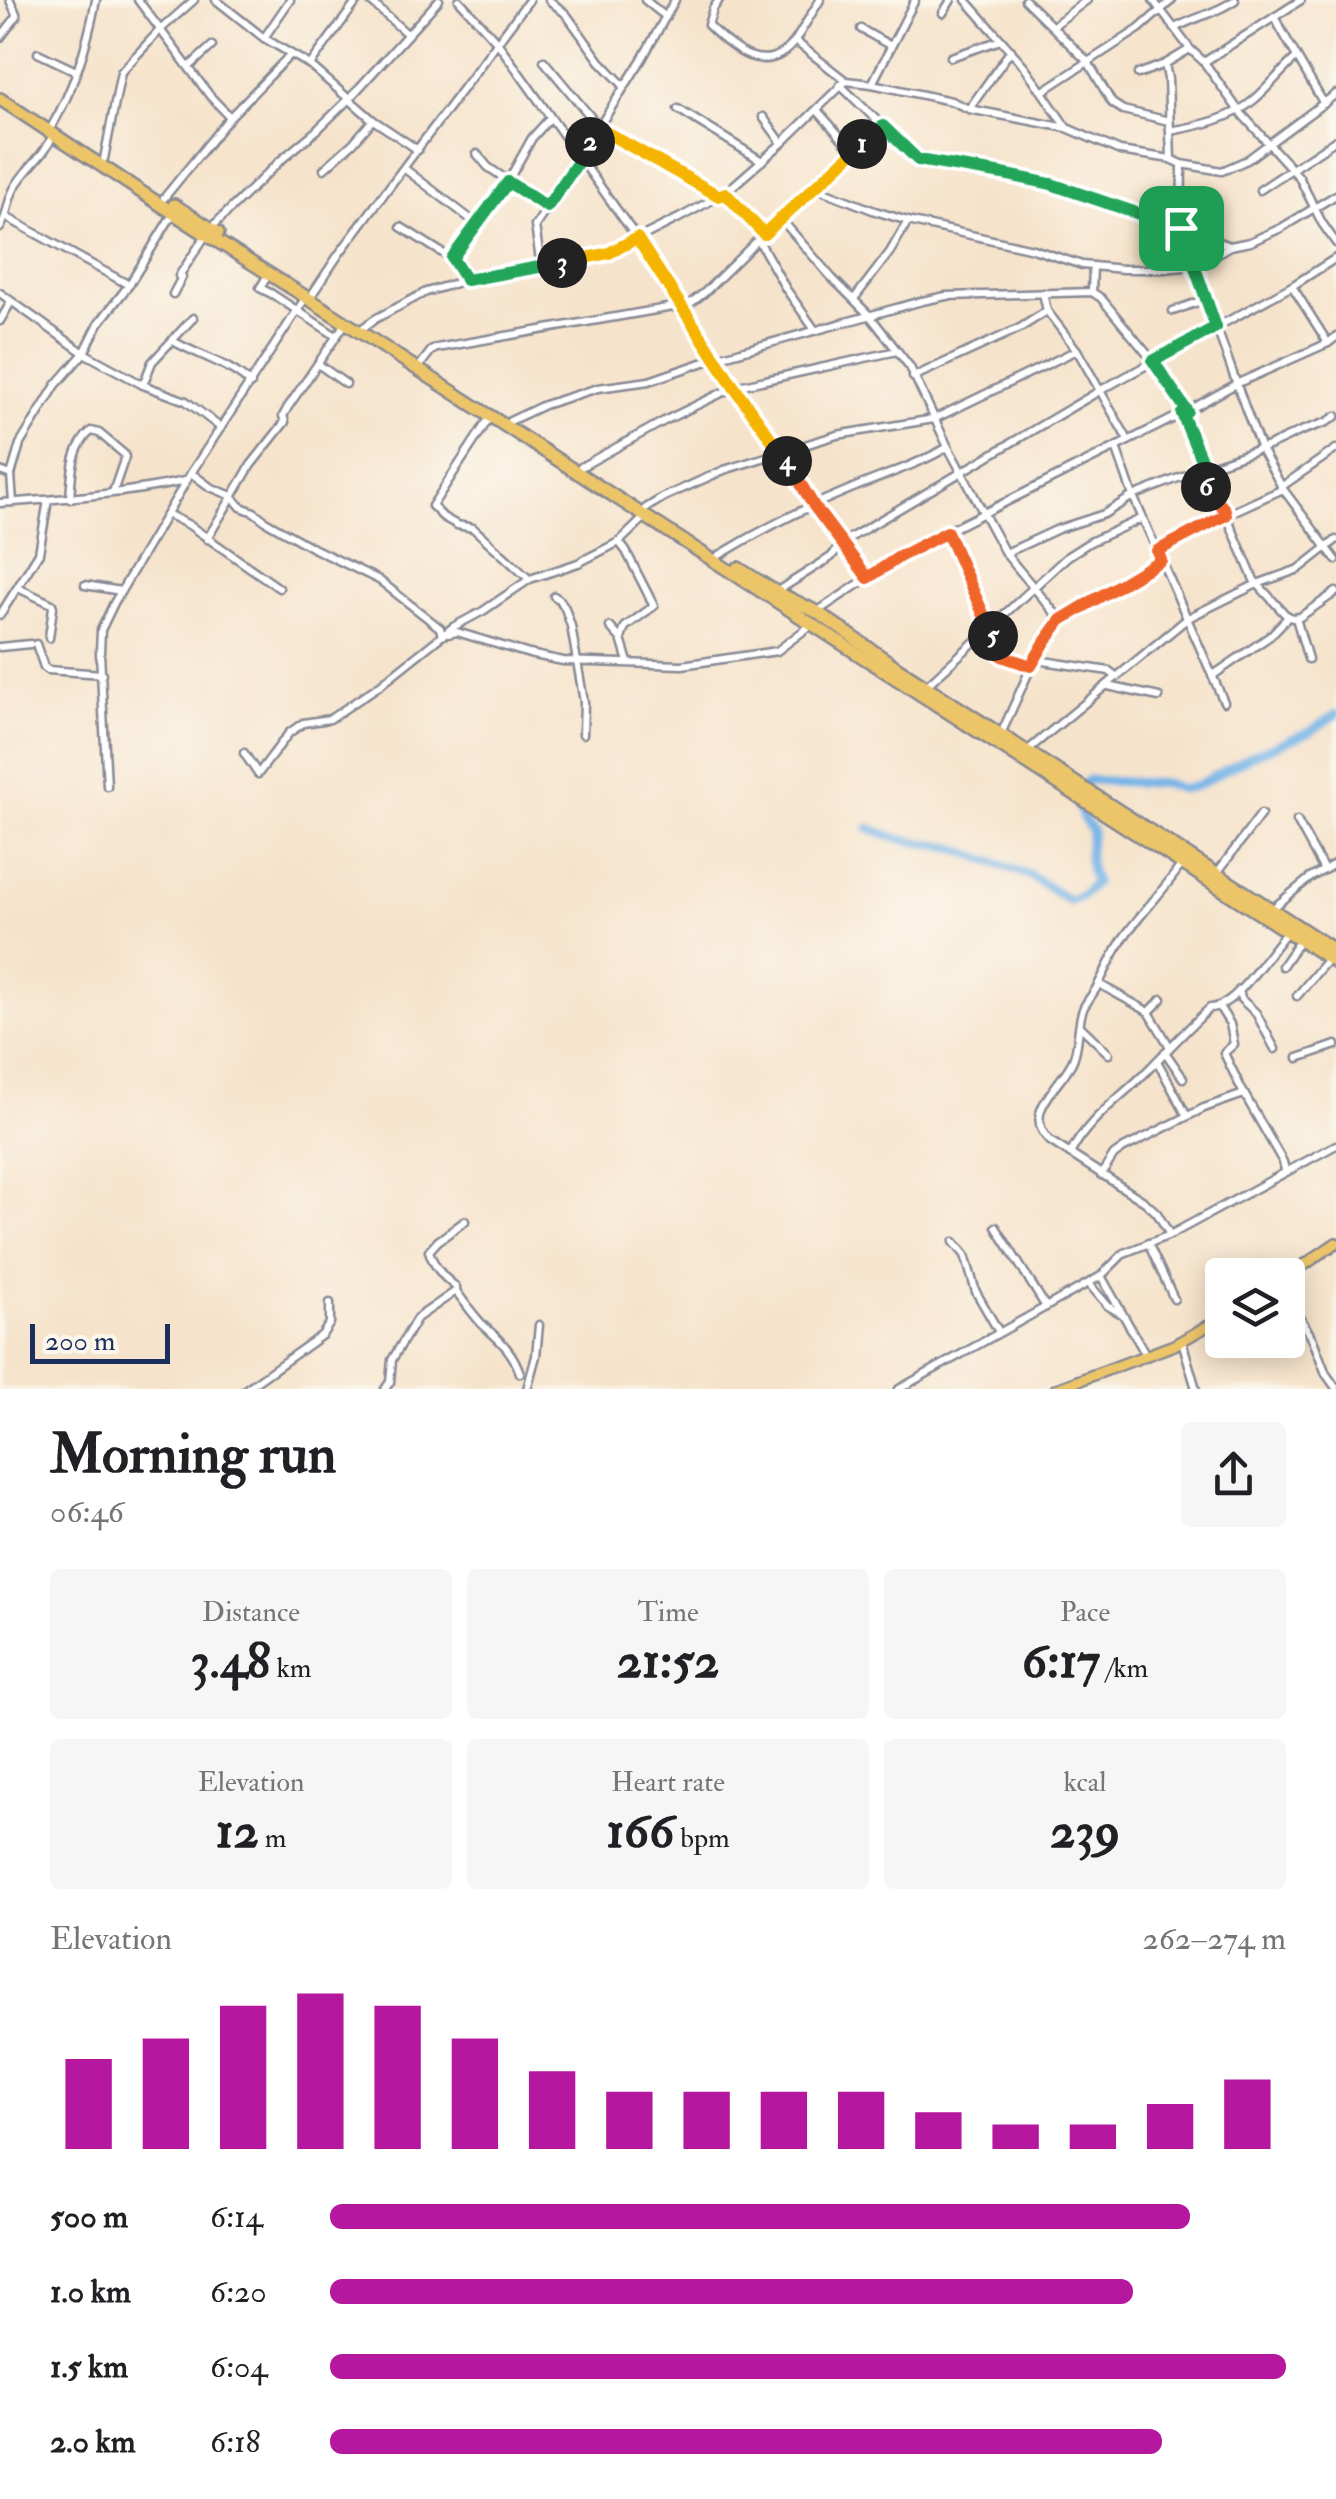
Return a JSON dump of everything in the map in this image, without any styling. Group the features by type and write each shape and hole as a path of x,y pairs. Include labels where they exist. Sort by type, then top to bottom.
{"highway":[{"path":"0,95 177,215 209,231 421,364 490,416 646,513"},
{"path":"53,130 164,198 268,274 310,295 346,323 581,467 811,625 896,673 1065,783 1108,804 1216,874 1287,932 1334,957"},
{"path":"661,523 817,612 896,673 926,686 1026,751 1092,807 1182,864 1272,908 1334,957"}],"main road":[{"path":"1305,1263 1336,1243"},
{"path":"1056,1389 1146,1356 1205,1328"}],"street":[{"path":"0,38 16,16 10,0"},
{"path":"0,228 16,186 47,148 92,24 96,0"},
{"path":"138,0 230,118"},
{"path":"104,159 120,72 194,0"},
{"path":"216,0 264,38 310,65 373,120 418,150"},
{"path":"264,38 290,0"},
{"path":"310,65 358,0"},
{"path":"369,0 407,34"},
{"path":"173,294 209,231 350,99 439,0"},
{"path":"460,0 497,42 637,238 814,506 868,578"},
{"path":"107,786 102,630 121,592 191,473 298,310 529,0"},
{"path":"549,0 566,14 600,61 624,86"},
{"path":"645,0 666,17"},
{"path":"541,267 535,226 600,128 676,0"},
{"path":"719,0 708,25 751,58 769,58 790,48 820,0"},
{"path":"872,84 916,0"},
{"path":"943,13 951,0"},
{"path":"966,0 1011,50 1067,128"},
{"path":"1025,0 1088,62 1112,103 1123,110 1170,121"},
{"path":"1054,26 1087,0"},
{"path":"1153,0 1240,111 1299,177 1336,243"},
{"path":"1043,92 1140,30 1172,0"},
{"path":"1175,28 1235,0"},
{"path":"1204,62 1301,0"},
{"path":"1274,17 1324,104"},
{"path":"861,29 891,46"},
{"path":"951,57 1000,40"},
{"path":"795,41 843,83 918,160 1051,184 1230,246"},
{"path":"189,67 212,46"},
{"path":"1138,74 1190,49"},
{"path":"970,109 1011,50"},
{"path":"38,53 76,71"},
{"path":"164,198 230,118 290,54"},
{"path":"1170,130 1240,111 1296,58"},
{"path":"544,61 600,128 722,194 762,237 786,289 815,330"},
{"path":"1164,64 1171,159"},
{"path":"364,328 426,292 466,280 609,253 722,194 843,83 872,84 951,101 970,109 1067,128 1120,151 1222,171 1247,160 1336,94"},
{"path":"678,109 762,161"},
{"path":"817,110 853,151"},
{"path":"763,116 782,143"},
{"path":"452,258 508,182 532,138 550,118"},
{"path":"324,169 373,120"},
{"path":"421,364 437,348 684,308 883,126"},
{"path":"1260,190 1336,140"},
{"path":"477,154 488,167 547,207"},
{"path":"1182,164 1181,228 1261,449 1282,488 1336,560"},
{"path":"404,169 477,224"},
{"path":"816,188 875,212 1082,264 1163,269 1196,266 1230,246 1282,228 1336,196"},
{"path":"13,502 11,475 20,444 56,385 84,353 99,323 129,285 168,220 177,215"},
{"path":"6,217 129,285"},
{"path":"781,219 870,316 910,367 1005,553 1061,620"},
{"path":"854,300 908,221"},
{"path":"401,226 452,258 466,280"},
{"path":"776,592 831,557 844,542 1101,390 1336,258"},
{"path":"1092,292 1094,266"},
{"path":"268,274 260,288 336,336"},
{"path":"817,612 899,557 982,513 1236,384 1333,341 1292,286"},
{"path":"510,421 544,405 598,388 648,381 716,358 946,296 1092,292 1153,361 1184,413 1201,470 1257,584 1292,617 1308,659"},
{"path":"0,293 84,353 144,385 186,401 221,428"},
{"path":"1042,294 1047,311 1077,350 1128,440"},
{"path":"1173,312 1206,298"},
{"path":"0,321 11,302"},
{"path":"913,378 1020,328 1047,311"},
{"path":"144,385 152,362 193,318"},
{"path":"208,539 251,464 285,422 282,416 346,323"},
{"path":"173,341 230,367 251,384"},
{"path":"581,467 734,387 897,350"},
{"path":"244,753 258,774 289,733 303,723 330,719 442,636 530,579 578,563 619,542 646,513 684,487 724,470 837,435 934,419 1077,350"},
{"path":"318,364 346,384"},
{"path":"490,416 432,506 438,515 473,528 530,579"},
{"path":"1005,553 1104,514 1133,496 1261,449 1336,416"},
{"path":"70,498 73,460 91,431 126,458 112,492"},
{"path":"718,556 814,506 948,447"},
{"path":"1116,447 1133,496 1224,702"},
{"path":"1001,734 1045,642 1061,620 1159,555 1226,515 1282,488 1336,449"},
{"path":"0,471 11,475"},
{"path":"191,473 310,547 379,580 440,628 442,636"},
{"path":"0,503 70,498 186,481"},
{"path":"0,615 39,553 48,500"},
{"path":"167,514 279,588"},
{"path":"926,686 1068,556 1143,518"},
{"path":"947,532 1002,656 1110,671 1116,677"},
{"path":"1026,751 1188,618 1257,584 1299,569 1336,540"},
{"path":"619,542 654,606 625,627 621,638"},
{"path":"84,584 121,592"},
{"path":"18,588 52,604 48,638"},
{"path":"1212,676 1292,617 1336,592"},
{"path":"554,596 560,600 571,626 584,702 582,734"},
{"path":"455,630 562,662 682,665 777,650 811,625"},
{"path":"610,627 621,638 628,662"},
{"path":"0,647 33,644 48,670 102,674"},
{"path":"1107,686 1159,697"},
{"path":"1216,874 1261,814"},
{"path":"1297,821 1324,870"},
{"path":"1272,908 1336,862"},
{"path":"1170,1234 1145,1202 1044,1134 1040,1121 1046,1098 1073,1060 1082,1010 1126,934 1182,864"},
{"path":"1070,1154 1097,1117 1210,1008 1220,1008 1239,990 1287,932"},
{"path":"1282,966 1300,940"},
{"path":"1298,996 1334,957"},
{"path":"1099,984 1149,1012 1182,1078"},
{"path":"1239,990 1275,1049"},
{"path":"1149,1012 1162,1000"},
{"path":"1220,1008 1230,1024 1234,1044 1224,1053 1286,1170"},
{"path":"1080,1026 1109,1054"},
{"path":"1298,1058 1336,1045"},
{"path":"1157,1061 1187,1116"},
{"path":"1100,1175 1124,1148 1212,1104 1244,1094"},
{"path":"899,1389 1089,1284 1124,1253 1170,1234 1336,1145"},
{"path":"465,1221 429,1252 432,1262 477,1319 504,1342 520,1372"},
{"path":"996,1228 1046,1307"},
{"path":"954,1242 964,1255 976,1292 999,1332"},
{"path":"1148,1243 1174,1298"},
{"path":"1101,1276 1146,1356"},
{"path":"1089,1284 1108,1306 1121,1314"},
{"path":"385,1389 390,1382 392,1360 417,1318 456,1291"},
{"path":"246,1389 322,1335 330,1323 330,1304"},
{"path":"527,1389 539,1325"},
{"path":"1305,1326 1336,1388"},
{"path":"1182,1341 1196,1389"},
{"path":"1326,1374 1336,1369"}],"waterway":[{"path":"869,828 899,839 954,848 1031,876 1069,901 1081,896 1095,882 1089,857 1092,831 1078,805 1084,802 1079,788 1088,780 1167,784 1181,789 1196,786 1255,754 1311,731 1336,714"}],"route":[{"path":"883,126 918,160 1051,184 1181,228 1216,327 1153,361 1187,411 1182,414 1205,469 1196,470 1226,515 1157,551 1161,560 1061,620 1031,666 999,654 991,627 947,532 868,578 814,506 637,238 609,253 582,260 466,280 452,258 508,182 547,207 580,159 578,155 602,130 719,196 725,193 764,234 883,126"}]}
